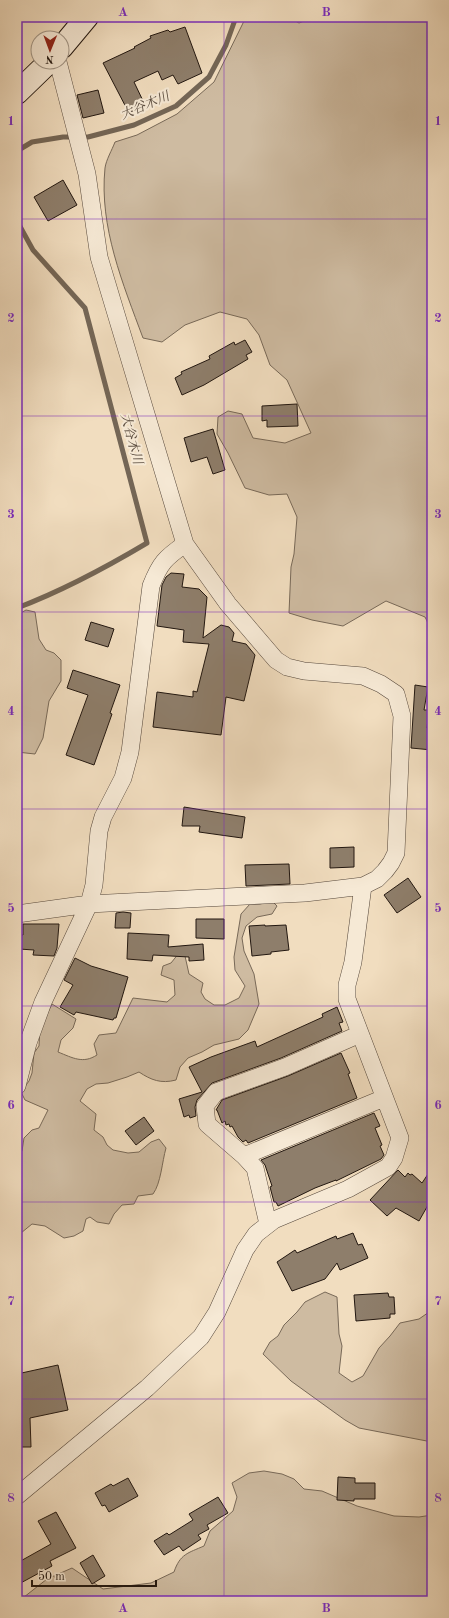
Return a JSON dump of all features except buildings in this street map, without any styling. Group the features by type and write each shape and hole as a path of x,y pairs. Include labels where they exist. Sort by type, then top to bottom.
{"main road":[{"path":"70,38 87,17"},
{"path":"17,93 41,70"}],"street":[{"path":"17,914 89,904 306,893 363,886 377,878 385,871 396,853 402,716 396,694 381,684 363,676 304,671 287,667 276,660 228,604 185,544 99,258 87,174 60,70"},
{"path":"17,1086 28,1043 43,1002 89,904 94,884 99,831 103,817 123,778 130,752 151,586 158,567 167,556 185,544"},
{"path":"17,1496 147,1388 200,1336 216,1312 245,1250 256,1234 274,1220 348,1189 388,1167 394,1158 400,1138 347,999 347,985 353,962 363,886"},
{"path":"268,1224 255,1168 244,1156 207,1124 205,1106 216,1092 285,1067 360,1034"},
{"path":"244,1156 384,1098"}],"shaded area":[{"path":"246,17 288,17 299,23 314,17 432,17 432,631 425,617 386,601 343,626 312,620 289,613 291,567 294,554 297,517 287,494 269,495 245,488 217,434 218,417 228,411 242,414 253,438 285,443 311,433 287,380 270,365 259,335 247,319 220,312 185,325 162,342 143,338 114,255 109,233 104,190 105,168 115,142 137,135 177,114 214,82"},
{"path":"26,610 35,612 39,639 46,650 54,653 61,660 61,681 49,701 43,738 35,754 17,752 17,615"},
{"path":"272,901 277,906 272,914 257,917 246,926 242,938 244,951 254,974 259,1004 248,1030 239,1039 214,1045 188,1058 180,1067 176,1080 166,1082 156,1080 139,1072 108,1083 96,1084 87,1089 80,1101 96,1114 94,1130 103,1137 107,1145 113,1150 128,1153 139,1152 151,1142 159,1139 166,1148 160,1178 153,1194 138,1196 134,1204 122,1205 114,1214 109,1224 97,1222 90,1217 86,1219 83,1231 74,1236 64,1238 45,1226 32,1224 21,1233 17,1234 17,1157 22,1151 24,1138 32,1130 39,1128 48,1110 25,1100 21,1092 29,1081 32,1073 34,1053 39,1046 40,1028 52,1004 76,1019 73,1028 61,1040 58,1052 82,1060 92,1058 97,1055 94,1044 99,1035 116,1033 133,998 167,1002 175,995 174,980 161,975 163,966 171,963 179,953 185,956 189,974 203,983 201,992 205,999 214,1005 225,1005 239,998 245,986 235,970 234,957 241,914 250,904 260,904"},
{"path":"325,1292 337,1297 339,1334 342,1346 339,1373 352,1382 363,1376 379,1348 400,1323 419,1319 432,1310 432,1442 359,1428 345,1420 291,1381 263,1354 270,1342 278,1336 284,1325 305,1302"},
{"path":"264,1471 282,1474 294,1479 304,1489 322,1491 357,1506 394,1516 419,1517 432,1515 432,1601 19,1601 47,1579 72,1568 103,1589 151,1583 174,1572 179,1561 185,1555 204,1546 210,1531 233,1511 237,1497 232,1483 249,1473"}],"waterway":[{"name":"大谷木川","path":"17,151 32,142 63,137 88,137 134,125 176,106 209,77 226,45 236,17"},
{"name":"大谷木川","path":"17,221 33,250 85,308 147,543 83,578 17,608"}]}
